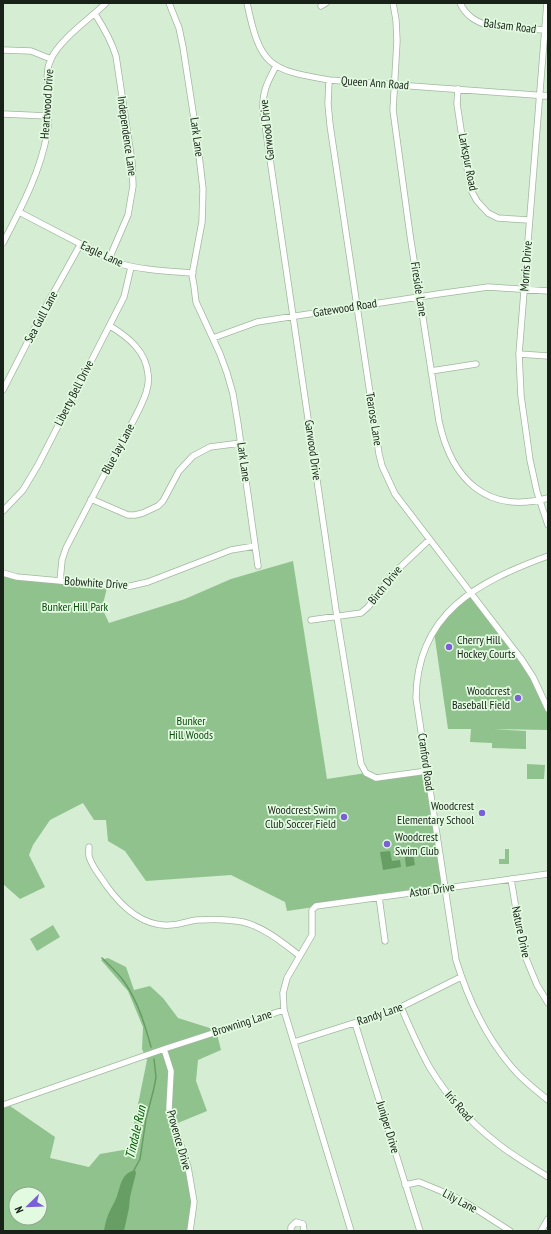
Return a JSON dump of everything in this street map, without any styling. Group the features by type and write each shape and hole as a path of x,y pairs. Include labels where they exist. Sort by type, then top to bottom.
{"street":[{"name":"Heartwood Drive","path":"3,243 19,212 42,155 47,132 48,116 46,76 51,59 60,46 106,3"},
{"name":"Lark Lane","path":"169,3 180,28 202,172 202,222 193,273"},
{"name":"Queen Ann Road","path":"247,3 251,25 259,48 269,61 282,70 329,80 548,96"},
{"name":"Fireside Lane","path":"393,3 396,20 397,41 394,110 410,235 442,439 452,461 468,482 492,498 520,503 548,498"},
{"name":"Balsam Road","path":"460,3 462,9 470,17 482,24 490,26 544,30"},
{"name":"Morris Drive","path":"547,3 519,354 521,396 530,460 548,525"},
{"name":"Independence Lane","path":"95,14 113,45 116,56 132,162 134,186 128,216 109,259"},
{"path":"3,50 31,50 51,59"},
{"name":"Garwood Drive","path":"276,66 264,89 263,111 292,316 308,411 337,616 360,763 363,770 370,776 377,778 427,771"},
{"name":"Tearose Lane","path":"329,80 328,104 330,125 356,307 382,466 395,494 533,677 548,709"},
{"name":"Larkspur Road","path":"458,89 457,104 472,192 477,201 488,213 498,218 529,220"},
{"path":"3,114 48,116"},
{"name":"Eagle Lane","path":"19,212 109,259 132,267 193,273"},
{"name":"Sea Gull Lane","path":"3,390 45,308 80,245"},
{"name":"Liberty Bell Drive","path":"3,511 23,490 38,464 124,297 132,267"},
{"path":"193,273 196,302 213,338"},
{"name":"Gatewood Road","path":"213,338 256,322 488,287 548,291"},
{"name":"Blue Jay Lane","path":"60,581 62,560 66,548 131,425 146,392 148,383 147,366 135,344 110,326"},
{"name":"Lark Lane","path":"213,338 227,373 233,394 258,566"},
{"path":"519,354 548,356"},
{"path":"431,371 476,364"},
{"path":"91,500 128,515 143,514 158,506 163,501 178,471 193,456 210,447 241,443"},
{"name":"Birch Drive","path":"311,620 361,613 368,607 394,573 429,540"},
{"name":"Bobwhite Drive","path":"3,573 17,577 126,587 148,582 231,550 255,546"},
{"name":"Cranford Road","path":"548,556 500,575 471,593 448,613 427,642 423,652 418,674 416,698 444,888 456,960 461,978 473,1007 495,1046 519,1075 548,1100"},
{"path":"89,847 89,858 108,887 124,907 138,917 150,922 170,925 197,920 218,919 243,922 255,926 300,956 285,982 283,993 284,1010"},
{"name":"Astor Drive","path":"300,956 312,935 311,912 316,906 548,874"},
{"name":"Nature Drive","path":"511,879 523,951 537,985 548,1003"},
{"path":"379,897 385,941"},
{"name":"Randy Lane","path":"294,1042 401,1007 461,978"},
{"name":"Iris Road","path":"401,1007 419,1048 441,1084 457,1104 475,1124 497,1144 548,1177"},
{"name":"Browning Lane","path":"3,1105 164,1049 284,1010 351,1231"},
{"name":"Juniper Drive","path":"355,1023 420,1231"},
{"name":"Provence Drive","path":"164,1049 172,1071 169,1109 188,1167 194,1202 190,1231"},
{"name":"Lily Lane","path":"406,1185 419,1182 453,1196 510,1231"},
{"path":"541,1231 548,1219"},
{"path":"291,1231 291,1227 296,1222 303,1224 304,1231"}],"green space":[{"name":"Bunker Hill Woods","path":"293,561 327,779 366,773 371,777 427,771 444,888 287,911 285,902 231,875 146,881 125,851 108,841 106,820 94,820 83,803 50,820 33,845 29,855 45,887 20,899 3,884 3,570 9,575 108,584 102,608 109,623 185,599 231,579"},
{"path":"471,593 522,660 548,709 548,730 493,729 526,731 526,749 492,748 492,743 470,742 471,729 448,729 434,632"},
{"path":"527,764 545,765 544,779 527,779"},
{"path":"505,849 509,849 509,864 499,864 499,859 505,859"},
{"path":"53,925 60,937 37,951 30,939"},
{"path":"108,958 126,967 134,990 150,986 163,998 178,1018 216,1030 221,1050 198,1060 196,1081 207,1111 173,1125 195,1204 187,1231 3,1231 3,1108 10,1106 55,1137 50,1158 89,1167 100,1154 129,1149 147,1060 142,1049 143,1027 128,991 101,960"}],"shaded area":[{"path":"412,848 415,865 406,867 404,849"},
{"path":"390,851 392,861 400,860 401,867 383,870 380,852"},
{"path":"135,1170 136,1173 124,1231 104,1231 108,1215 117,1196 123,1178"}],"waterway":[{"name":"Tindale Run","path":"102,958 120,976 130,990 141,1014 151,1047"},
{"name":"Tindale Run","path":"133,1172 140,1159 146,1119 154,1088 156,1077 154,1059"}],"place":[{"name":"Cherry Hill Hockey Courts","path":"449,647"},
{"name":"Woodcrest Baseball Field","path":"518,698"},
{"name":"Woodcrest Elementary School","path":"482,813"},
{"name":"Woodcrest Swim Club Soccer Field","path":"344,817"},
{"name":"Woodcrest Swim Club","path":"387,844"}],"park label":[{"name":"Bunker Hill Park","path":"75,607"}]}
